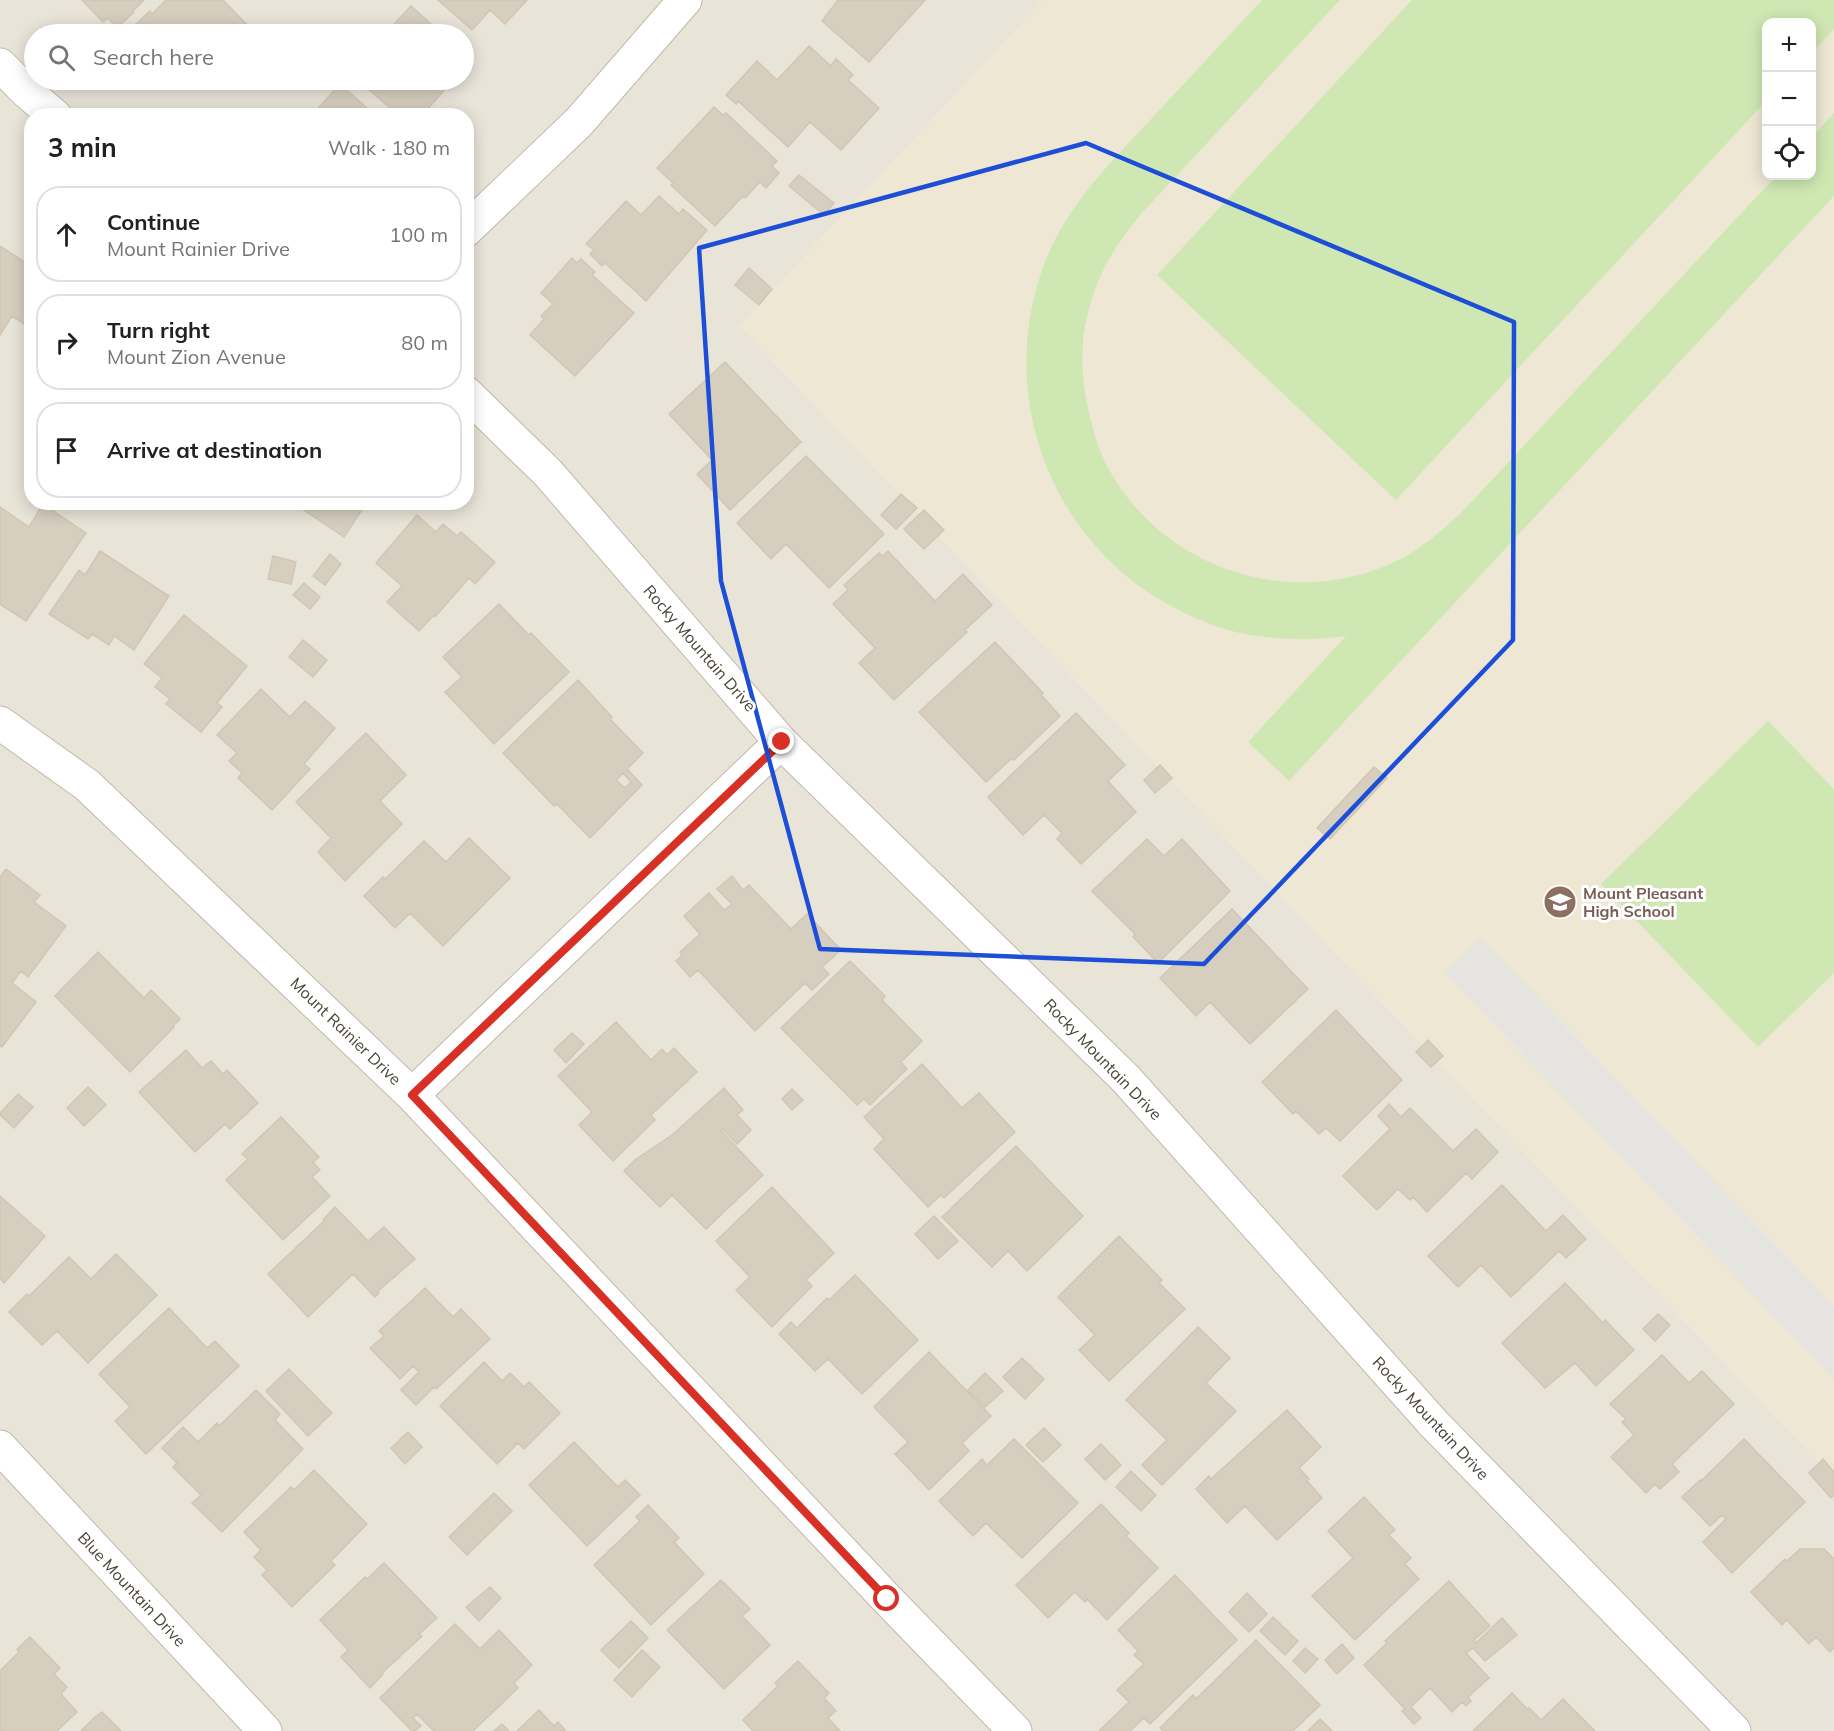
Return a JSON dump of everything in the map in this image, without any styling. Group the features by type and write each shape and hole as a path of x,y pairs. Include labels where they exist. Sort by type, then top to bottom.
{"street":[{"path":"474,222 579,122 685,0"},
{"path":"0,65 24,89"},
{"path":"25,90 46,108"},
{"name":"Rocky Mountain Drive","path":"474,401 548,473 782,742 1126,1079 1434,1424 1734,1731"},
{"name":"Mount Rainier Drive","path":"0,723 87,785 412,1095 887,1599 1015,1731"},
{"path":"412,1095 782,742"},
{"name":"Blue Mountain Drive","path":"0,1447 265,1731"}],"highlighted area":[{"path":"1086,143 1514,322 1513,640 1204,964 820,949 721,581 699,248"}],"shaded area":[{"path":"0,0 1044,0 740,326 1834,1478 1834,1731 0,1731"},
{"name":"Mount Pleasant High School","path":"1044,0 1834,0 1834,1478 740,326"},
{"path":"1481,938 1834,1306 1834,1379 1445,973"}],"green space":[{"path":"1262,0 1340,0 1141,214 1123,237 1108,260 1092,298 1085,324 1082,360 1091,422 1106,464 1130,501 1160,531 1195,555 1233,571 1274,580 1316,582 1358,575 1399,560 1416,550 1460,514 1772,180 1816,180 1816,133 1834,113 1834,196 1289,781 1248,742 1346,636 1293,639 1253,635 1204,622 1171,606 1128,577 1091,541 1063,500 1042,454 1030,406 1026,355 1032,305 1057,235 1080,199 1107,166"},
{"path":"1412,0 1834,0 1834,29 1816,49 1816,18 1762,18 1762,105 1396,500 1157,275"},
{"path":"1768,721 1834,789 1834,973 1758,1047 1601,884"}],"building":[{"path":"82,0 144,0 121,24 113,24 108,18 103,22"},
{"path":"166,0 223,0 246,24 136,24 150,11 152,14"},
{"path":"438,0 527,0 505,24 490,10 474,28 474,24 465,24"},
{"path":"838,0 925,0 869,62 822,21"},
{"path":"411,6 431,24 394,24"},
{"path":"809,46 831,66 836,59 853,75 848,80 879,108 841,150 810,122 788,147 738,101 736,104 726,95 757,61 777,80"},
{"path":"335,90 347,90 367,108 318,108"},
{"path":"369,90 444,90 429,108 423,106 421,108 390,108"},
{"path":"714,107 723,115 726,113 777,161 772,166 779,173 766,188 760,182 745,198 743,196 715,226 671,185 673,183 657,168"},
{"path":"799,175 834,203 824,215 789,186"},
{"path":"659,196 679,214 683,209 707,230 646,301 605,263 602,266 590,254 594,250 586,244 626,201 641,215"},
{"path":"0,246 24,262 24,324 12,316 0,335"},
{"path":"572,258 577,263 581,259 595,272 592,275 634,313 575,376 530,335 544,319 541,316 553,304 541,293"},
{"path":"749,268 772,289 759,305 735,285"},
{"path":"725,362 801,442 730,510 697,474 712,460 669,414"},
{"path":"806,456 884,534 829,588 786,544 771,559 737,523"},
{"path":"901,494 917,508 896,529 881,515"},
{"path":"0,507 29,527 39,510 52,510 86,533 26,621 0,604"},
{"path":"304,510 362,510 344,537"},
{"path":"924,510 944,530 924,549 904,529"},
{"path":"417,515 436,532 443,524 457,536 461,532 495,562 475,584 469,578 435,617 434,615 419,631 387,602 402,586 376,563"},
{"path":"100,551 169,596 134,650 114,636 109,645 92,634 88,639 49,614 79,570 85,575"},
{"path":"888,551 935,601 963,574 992,605 965,630 967,632 894,700 859,663 875,648 833,604 848,590 844,585 879,553 883,556"},
{"path":"330,554 341,564 325,585 313,576"},
{"path":"273,556 296,562 291,584 268,579"},
{"path":"304,583 320,597 310,609 293,595"},
{"path":"499,604 569,672 494,744 445,692 462,677 443,657"},
{"path":"184,615 247,666 217,703 222,707 201,732 166,704 170,699 155,687 162,678 144,664"},
{"path":"303,640 327,660 313,677 289,657"},
{"path":"995,642 1043,693 1041,695 1060,716 1014,760 1011,759 986,782 919,712"},
{"path":"578,680 612,717 610,719 643,753 627,769 642,785 590,838 557,804 554,806 503,753","holes":["623,773 631,782 625,788 616,780"]},
{"path":"261,689 290,717 305,701 335,728 304,764 310,769 272,810 238,778 242,773 229,761 237,753 217,735"},
{"path":"1076,713 1125,765 1108,781 1136,812 1081,864 1057,839 1062,833 1044,815 1023,835 988,797"},
{"path":"366,733 406,775 380,801 402,824 345,881 318,852 331,838 296,802"},
{"path":"1160,765 1172,778 1155,793 1144,780"},
{"path":"1374,767 1387,778 1330,839 1317,828"},
{"path":"469,838 510,878 443,946 410,913 395,928 364,896 424,841 446,862"},
{"path":"1147,839 1164,856 1182,839 1230,891 1158,963 1133,937 1135,934 1092,891"},
{"path":"6,869 40,895 34,902 66,926 28,977 21,971 12,983 36,1002 2,1047 0,1046 0,877"},
{"path":"732,876 743,890 749,885 791,929 807,914 841,950 822,967 829,974 812,990 805,983 755,1031 698,970 690,977 676,961 682,955 680,952 700,934 684,916 709,893 724,910 732,904 717,889"},
{"path":"1232,909 1308,989 1250,1044 1210,1002 1196,1016 1160,978"},
{"path":"98,952 144,998 151,990 180,1019 130,1072 55,996"},
{"path":"850,961 885,996 882,1000 922,1041 901,1062 907,1069 870,1105 864,1099 857,1105 781,1028"},
{"path":"1336,1010 1402,1080 1340,1141 1326,1128 1319,1134 1296,1111 1293,1114 1262,1082"},
{"path":"616,1022 651,1060 662,1049 667,1055 674,1048 697,1072 651,1115 655,1120 613,1161 579,1125 592,1112 558,1076"},
{"path":"572,1033 584,1044 566,1063 554,1050"},
{"path":"1428,1040 1443,1056 1431,1067 1416,1052"},
{"path":"186,1050 202,1068 211,1061 223,1074 227,1070 258,1103 230,1129 225,1124 195,1152 139,1092"},
{"path":"922,1064 962,1108 979,1093 1015,1132 944,1198 941,1195 928,1207 874,1149 884,1139 864,1117"},
{"path":"88,1087 106,1105 84,1126 67,1108"},
{"path":"724,1088 743,1110 737,1115 751,1130 737,1144 722,1129 721,1131 763,1175 706,1229 672,1195 660,1207 624,1171 635,1160 672,1135"},
{"path":"792,1089 803,1100 792,1110 782,1099"},
{"path":"18,1094 33,1107 14,1128 0,1113"},
{"path":"1389,1104 1401,1117 1410,1108 1453,1151 1476,1129 1498,1152 1472,1179 1466,1173 1427,1212 1413,1197 1410,1200 1398,1189 1377,1210 1343,1176 1390,1129 1378,1116"},
{"path":"281,1117 319,1157 313,1162 320,1170 312,1177 330,1196 283,1240 226,1180 248,1159 242,1154"},
{"path":"1016,1146 1083,1216 1027,1271 1008,1251 992,1267 942,1217"},
{"path":"1502,1185 1546,1231 1563,1215 1586,1239 1566,1258 1559,1251 1511,1297 1481,1265 1458,1287 1428,1256"},
{"path":"772,1187 834,1253 806,1280 812,1286 772,1327 736,1290 750,1277 716,1241"},
{"path":"0,1196 45,1236 4,1283 0,1279"},
{"path":"335,1207 368,1241 384,1227 415,1259 377,1292 379,1293 375,1297 353,1274 308,1317 268,1274 324,1221"},
{"path":"934,1216 958,1241 938,1259 915,1234"},
{"path":"1119,1236 1162,1280 1159,1283 1185,1309 1109,1381 1079,1350 1095,1335 1058,1297"},
{"path":"116,1254 157,1295 88,1363 57,1331 42,1345 9,1312 69,1257 91,1279"},
{"path":"855,1275 918,1340 862,1394 828,1359 815,1371 779,1334 791,1322 797,1328 827,1298 829,1300"},
{"path":"1565,1283 1603,1323 1605,1320 1634,1350 1596,1386 1575,1363 1545,1388 1502,1343"},
{"path":"425,1288 453,1317 461,1309 490,1339 416,1405 401,1390 419,1372 413,1366 400,1379 370,1348 384,1336 379,1331"},
{"path":"169,1308 207,1348 215,1341 239,1366 146,1454 115,1421 130,1407 99,1374"},
{"path":"1658,1314 1670,1325 1655,1341 1643,1329"},
{"path":"1198,1327 1230,1358 1206,1383 1236,1411 1162,1485 1142,1465 1167,1440 1126,1400"},
{"path":"929,1352 991,1416 962,1443 969,1451 929,1490 895,1454 908,1442 874,1407"},
{"path":"1662,1355 1689,1383 1702,1371 1734,1404 1672,1464 1679,1472 1660,1489 1655,1484 1646,1493 1611,1457 1634,1435 1622,1422 1626,1419 1610,1404"},
{"path":"1022,1358 1044,1379 1025,1399 1003,1377"},
{"path":"484,1362 502,1381 510,1373 524,1387 529,1382 560,1413 524,1449 518,1443 497,1464 440,1406"},
{"path":"289,1369 332,1413 308,1436 266,1391"},
{"path":"985,1373 1003,1391 985,1407 968,1390"},
{"path":"256,1390 280,1414 275,1420 303,1449 222,1532 192,1503 201,1495 173,1467 177,1463 162,1448 183,1427 198,1442 217,1423 219,1426"},
{"path":"1287,1410 1321,1447 1299,1468 1322,1498 1277,1540 1245,1506 1227,1523 1196,1489 1209,1476 1211,1479"},
{"path":"1044,1428 1061,1445 1043,1462 1026,1445"},
{"path":"408,1432 422,1447 405,1464 391,1448"},
{"path":"1014,1439 1078,1503 1022,1558 986,1523 973,1536 939,1501 982,1459 987,1465"},
{"path":"1744,1439 1805,1502 1732,1573 1703,1542 1726,1519 1722,1515 1710,1526 1682,1497"},
{"path":"574,1442 618,1487 625,1480 640,1495 587,1546 529,1485"},
{"path":"1101,1444 1121,1465 1105,1480 1085,1459"},
{"path":"1823,1459 1834,1472 1834,1495 1831,1498 1809,1473"},
{"path":"314,1470 367,1524 331,1561 335,1565 292,1607 262,1575 267,1570 254,1557 261,1550 244,1532 291,1487 294,1490"},
{"path":"1131,1471 1156,1495 1141,1511 1116,1487"},
{"path":"494,1493 512,1511 467,1555 449,1537"},
{"path":"1364,1497 1395,1530 1389,1535 1411,1558 1405,1564 1419,1579 1355,1640 1312,1596 1353,1558 1328,1531"},
{"path":"1101,1504 1129,1533 1126,1536 1158,1568 1107,1620 1087,1599 1085,1602 1075,1592 1048,1618 1016,1585"},
{"path":"648,1505 679,1538 674,1542 704,1574 651,1625 594,1565 640,1521 636,1517"},
{"path":"1800,1549 1824,1549 1834,1559 1834,1648 1830,1652 1816,1637 1809,1644 1787,1620 1782,1625 1751,1592 1785,1559 1787,1561"},
{"path":"384,1563 437,1618 419,1634 422,1636 382,1673 370,1688 341,1657 348,1650 320,1620 365,1577 367,1579"},
{"path":"1175,1575 1237,1640 1150,1724 1144,1718 1130,1731 1099,1731 1129,1702 1117,1690 1144,1664 1134,1655 1138,1651 1118,1630"},
{"path":"721,1580 750,1609 742,1616 770,1645 724,1689 667,1630"},
{"path":"1449,1581 1490,1626 1474,1640 1476,1643 1502,1618 1517,1635 1485,1661 1473,1648 1466,1653 1489,1678 1468,1697 1471,1701 1466,1706 1462,1702 1452,1712 1430,1688 1411,1707 1421,1718 1414,1724 1402,1711 1405,1709 1364,1665 1387,1643 1385,1641"},
{"path":"490,1587 501,1598 479,1621 466,1607"},
{"path":"1247,1593 1267,1614 1249,1632 1229,1612"},
{"path":"1273,1617 1298,1641 1285,1655 1260,1631"},
{"path":"631,1621 648,1638 619,1668 601,1650"},
{"path":"455,1624 480,1649 499,1630 532,1665 514,1683 518,1688 473,1731 434,1731 417,1714 413,1718 421,1726 412,1731 380,1698"},
{"path":"30,1637 60,1668 54,1674 67,1687 61,1694 77,1712 57,1731 0,1731 0,1671 19,1652 17,1649"},
{"path":"1256,1640 1320,1705 1293,1731 1163,1731 1160,1728 1193,1695 1196,1699"},
{"path":"1342,1644 1354,1658 1337,1674 1325,1660"},
{"path":"1305,1648 1318,1659 1305,1673 1293,1661"},
{"path":"642,1650 660,1667 632,1697 614,1680"},
{"path":"798,1661 829,1693 824,1698 836,1711 828,1718 840,1731 753,1731 743,1720 778,1686 775,1683"},
{"path":"1512,1693 1541,1720 1563,1699 1595,1731 1473,1731"},
{"path":"539,1710 554,1726 558,1722 566,1731 517,1731"},
{"path":"102,1712 121,1731 81,1731 94,1718"},
{"path":"1320,1719 1332,1731 1308,1731"},
{"path":"502,1724 509,1731 494,1731"}],"place":[{"name":"Mount Pleasant High School","path":"1560,902"}],"route":[{"path":"782,742 412,1095 887,1599"}]}
